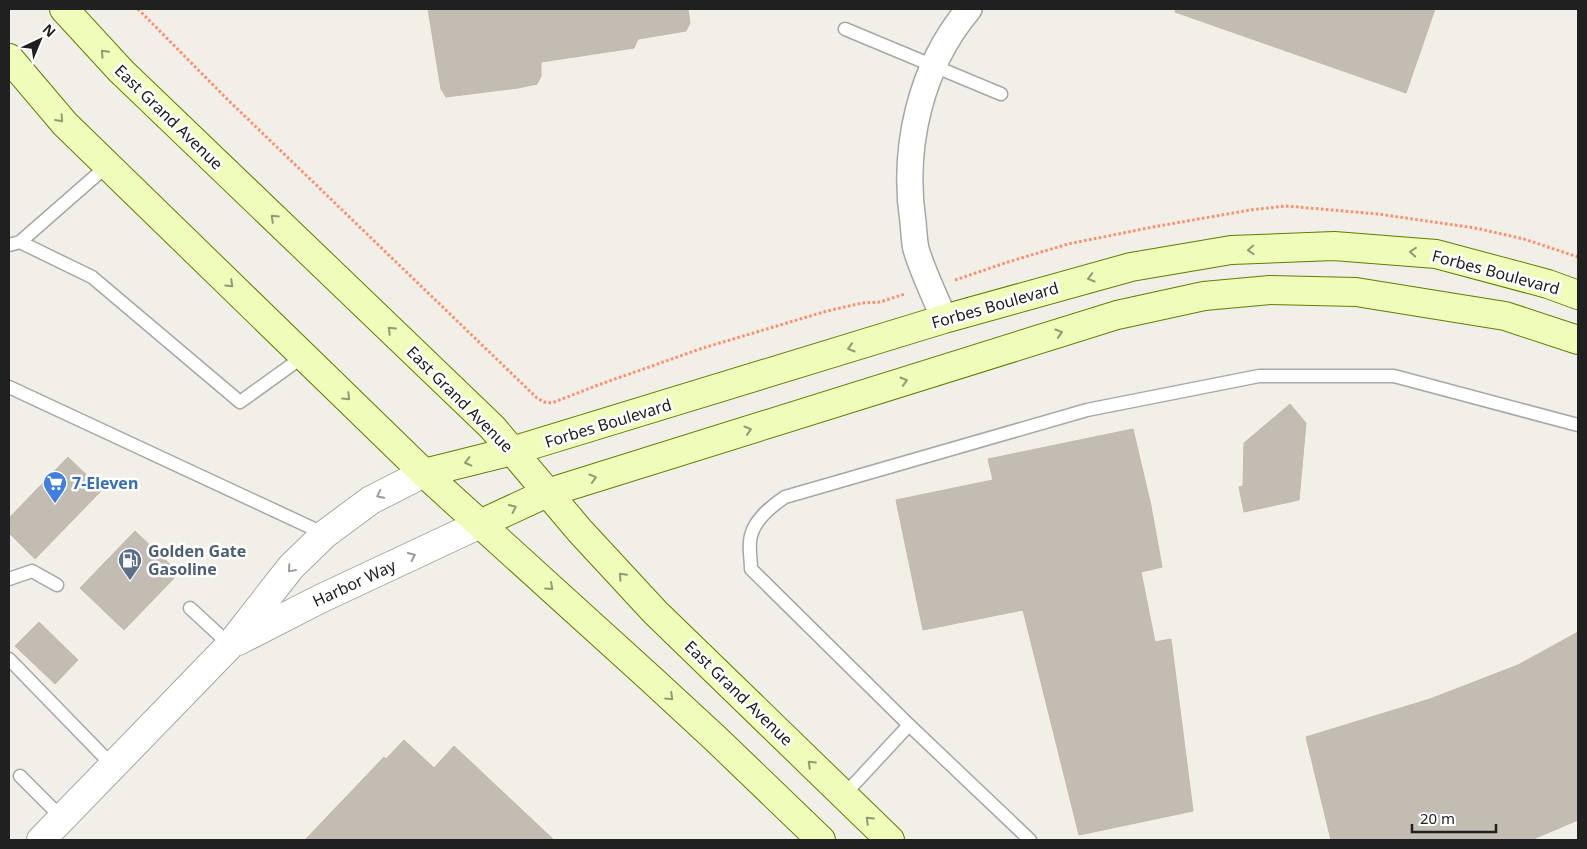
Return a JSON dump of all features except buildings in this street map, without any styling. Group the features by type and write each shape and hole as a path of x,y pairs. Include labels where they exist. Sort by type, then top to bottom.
{"main road":[{"name":"East Grand Avenue","path":"64,9 121,71 492,427 580,532 655,612 890,840"},
{"path":"9,58 18,75 65,124 424,473 710,733 821,840"},
{"name":"Forbes Boulevard","path":"424,473 512,451 944,319 1131,267 1231,250 1334,246 1436,254 1548,284 1578,295"},
{"path":"480,524 547,493 1117,315 1204,296 1270,290 1356,292 1505,316 1578,340"}],"street":[{"path":"944,319 916,248 910,201 911,154 917,112 934,66 954,26 969,9"},
{"name":"Harbor Way","path":"41,840 230,645 292,567 325,534 371,500 424,473"},
{"name":"Harbor Way","path":"230,645 320,599 480,524"}],"lane":[{"path":"845,29 1001,94"},
{"path":"108,166 14,244 92,277 240,402 304,356"},
{"path":"1030,840 751,569 750,540 757,522 772,506 785,496 1087,410 1259,376 1394,376 1578,425"},
{"path":"9,387 325,534"},
{"path":"9,579 32,572 57,584"},
{"path":"190,608 230,645"},
{"path":"9,659 113,766"},
{"path":"844,795 910,725"},
{"path":"20,776 62,818"}],"path":[{"path":"138,9 225,97 537,398 544,402 552,403 703,348 827,311 862,303 880,302 1068,244 1250,210 1286,206 1378,214 1475,228 1524,239 1578,257"}],"place":[{"name":"7-Eleven","path":"55,504"},
{"name":"Golden Gate Gasoline","path":"130,581"}]}
